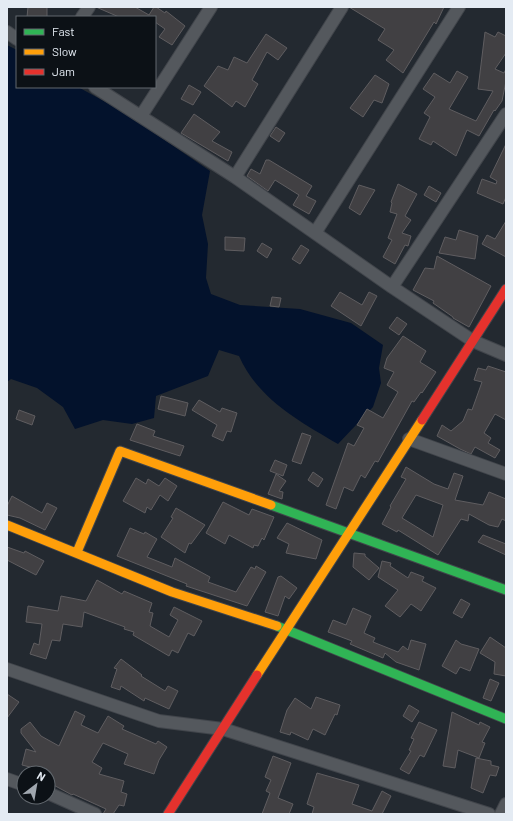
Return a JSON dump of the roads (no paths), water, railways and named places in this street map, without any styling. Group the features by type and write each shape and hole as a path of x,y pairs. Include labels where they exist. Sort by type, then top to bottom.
{"street":[{"path":"83,16 89,7"},
{"path":"141,116 211,7"},
{"path":"235,176 342,7"},
{"path":"314,233 459,7"},
{"path":"7,32 16,38"},
{"path":"97,88 235,176 314,233 473,341 506,355"},
{"path":"392,287 506,114"},
{"path":"168,814 506,289"},
{"path":"410,439 506,474"},
{"path":"77,552 120,451 506,590"},
{"path":"7,525 77,552 172,592 287,629 506,719"},
{"path":"7,669 159,721 222,729 489,814"},
{"path":"56,797 95,814"},
{"path":"502,814 506,804"}],"water":[{"path":"7,45 16,50 16,88 80,88 122,111 210,171 202,215 208,244 206,278 211,294 240,305 300,309 351,323 383,345 379,368 381,383 373,407 338,444 309,427 281,408 268,397 247,371 239,356 219,350 208,376 156,396 154,418 132,424 103,420 75,429 63,407 37,388 11,379 7,382"}]}
